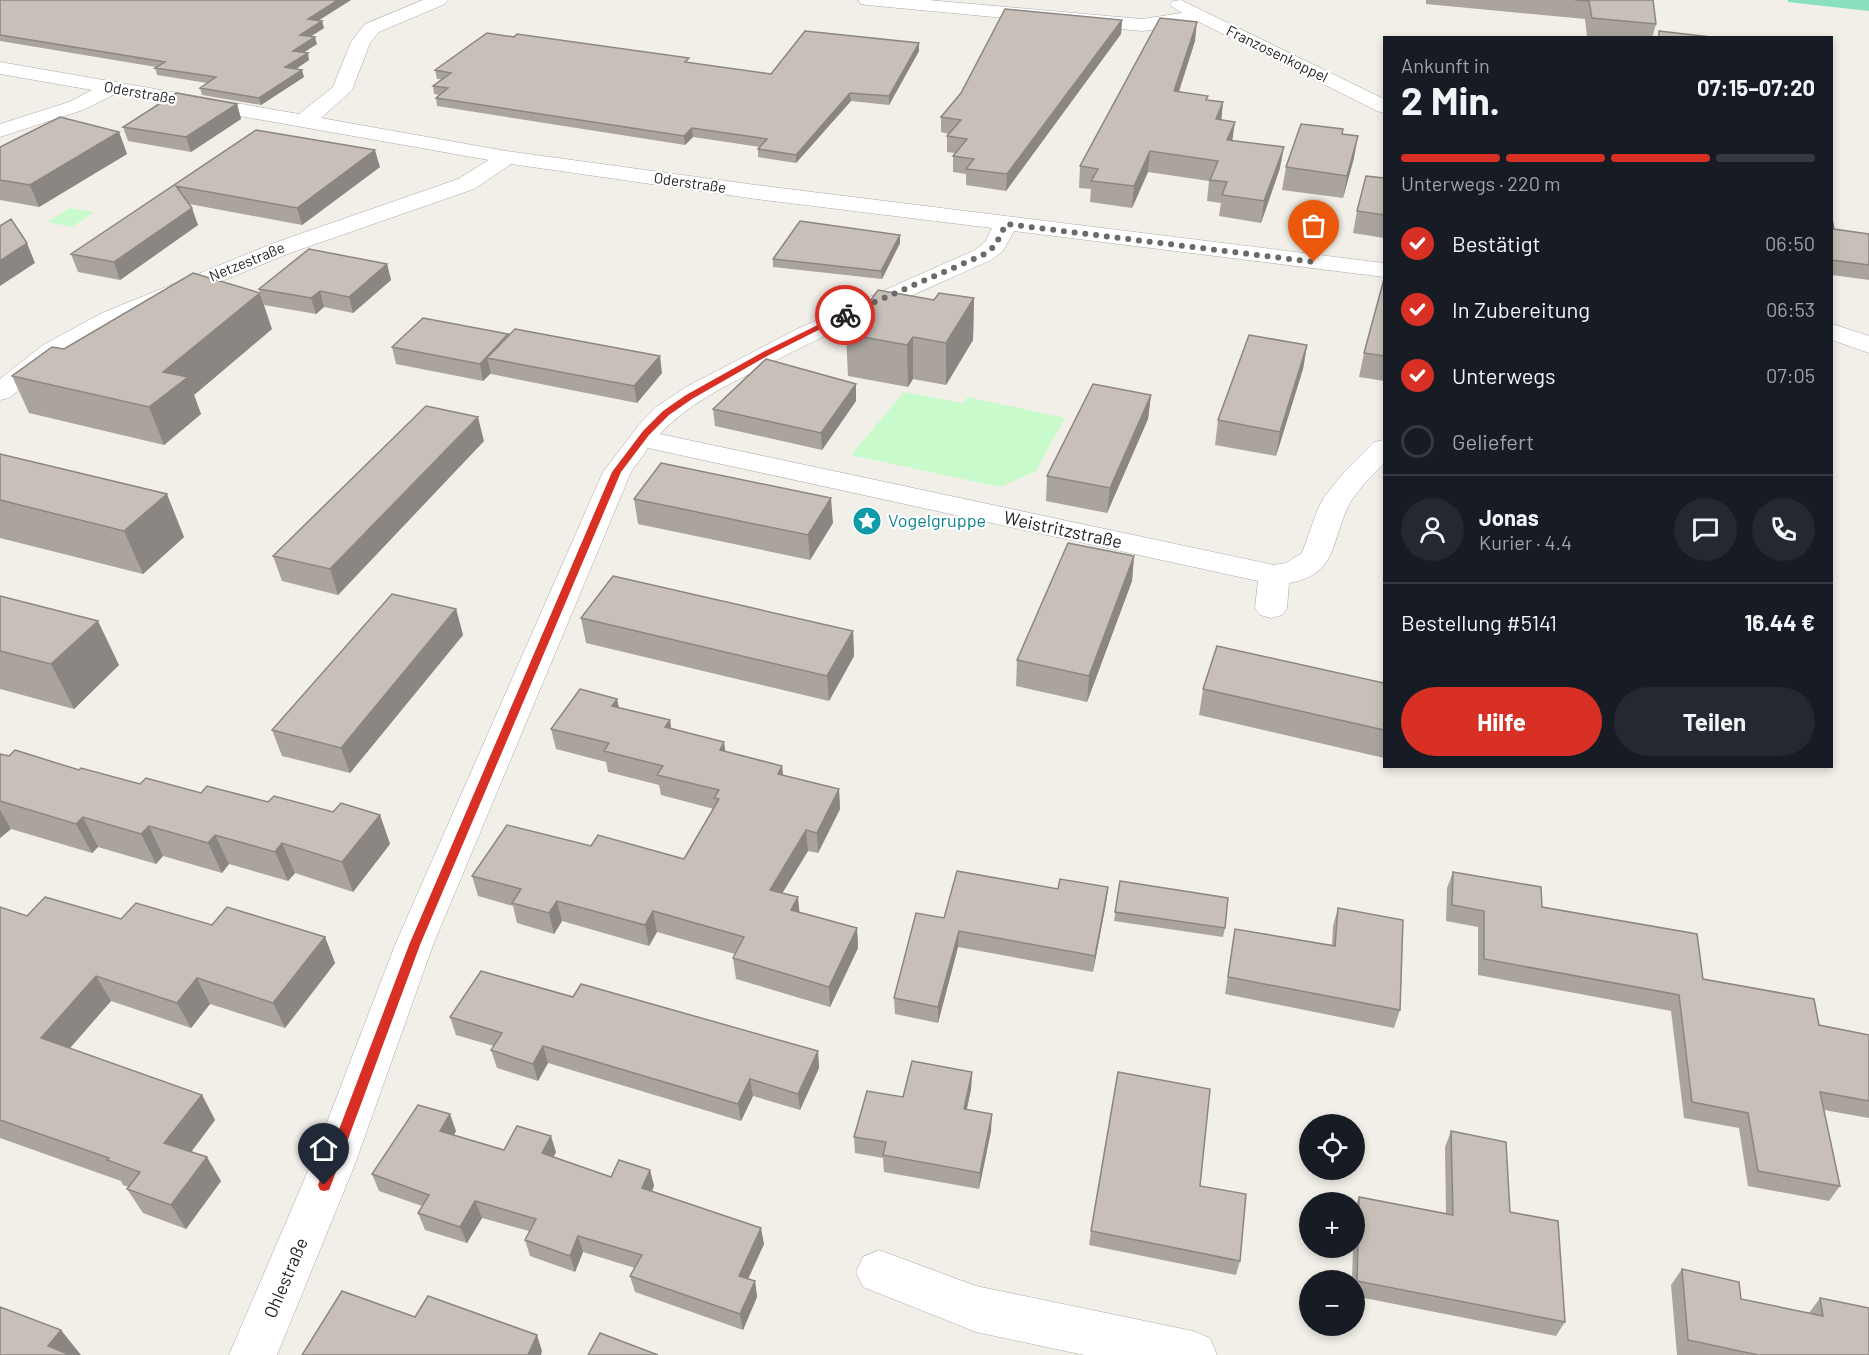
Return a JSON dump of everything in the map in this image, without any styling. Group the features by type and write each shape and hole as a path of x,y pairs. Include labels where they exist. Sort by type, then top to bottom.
{"street":[{"path":"302,122 342,90 361,42 372,28 440,0"},
{"path":"867,0 1142,25 1156,25 1198,15"},
{"name":"Franzosenkoppel","path":"1170,0 1383,107"},
{"name":"Oderstraße","path":"0,68 506,157 1006,224 1383,270"},
{"path":"0,131 76,106 112,88"},
{"name":"Netzestraße","path":"0,392 52,350 111,318 282,248 466,184 493,168 506,157"},
{"name":"Ohlestraße","path":"253,1355 333,1164 414,945 617,472 641,438 666,413 689,397 766,353 846,314 983,255 995,246 1006,224"},
{"path":"1833,332 1869,345"},
{"name":"Weistritzstraße","path":"641,438 1274,575 1293,574 1308,568 1317,556 1328,519 1339,497 1383,449"},
{"path":"1271,608 1274,575"},
{"path":"879,1272 975,1309 1193,1355"}],"green space":[{"path":"1788,0 1869,0 1869,11 1788,2"},
{"path":"70,208 94,212 72,227 47,222"},
{"path":"904,392 963,403 968,397 1065,418 1036,471 1000,487 851,455"}],"building":[{"path":"0,0 338,0 308,19 322,21 300,35 315,37 293,51 308,53 285,67 302,70 259,98 200,88 216,77 155,68 165,62 0,35"},
{"path":"1575,0 1653,0 1656,24 1592,18 1589,1"},
{"path":"1005,9 1122,20 1007,174 966,169 974,159 953,156 967,139 947,136 961,120 941,117 961,93"},
{"path":"1160,18 1197,22 1174,91 1208,96 1206,100 1223,102 1216,119 1235,122 1227,140 1284,147 1264,201 1222,195 1227,182 1210,180 1218,161 1150,151 1134,186 1091,181 1098,169 1080,166"},
{"path":"805,31 919,43 889,96 850,93 796,155 758,149 767,139 692,128 684,136 436,98 448,88 433,86 451,73 435,70 487,33 514,37 517,34 689,58 685,62 771,74"},
{"path":"1659,31 1703,36 1659,36"},
{"path":"176,93 237,104 186,137 123,127"},
{"path":"60,117 119,132 30,185 0,180 0,147"},
{"path":"1301,124 1343,129 1342,134 1358,136 1347,176 1286,167"},
{"path":"256,130 375,150 297,208 176,186 192,208 114,262 71,254"},
{"path":"1366,176 1383,178 1383,215 1357,211"},
{"path":"11,219 27,243 0,261 0,226"},
{"path":"800,221 900,235 881,271 773,259"},
{"path":"1833,224 1834,229 1869,234 1869,265 1833,260"},
{"path":"309,249 387,264 349,297 320,291 311,298 259,289"},
{"path":"193,273 260,293 163,372 188,377 149,407 12,376 52,347 64,349"},
{"path":"1383,283 1383,356 1364,353"},
{"path":"878,290 934,300 939,293 974,298 946,343 913,337 907,345 846,334"},
{"path":"423,318 508,334 480,364 392,347"},
{"path":"515,329 660,356 634,386 487,358"},
{"path":"1249,335 1307,345 1280,432 1218,420"},
{"path":"766,359 856,384 821,433 713,409"},
{"path":"1093,384 1151,395 1110,488 1047,476"},
{"path":"426,406 478,417 330,569 273,556"},
{"path":"0,454 167,494 124,531 0,500"},
{"path":"661,463 831,498 808,535 634,499"},
{"path":"1068,543 1134,556 1089,676 1017,660"},
{"path":"613,576 853,631 827,676 581,618"},
{"path":"392,594 456,609 341,748 272,730"},
{"path":"0,596 98,621 51,664 0,651"},
{"path":"1217,646 1383,683 1383,730 1203,689"},
{"path":"580,689 617,699 612,706 670,720 665,727 724,742 720,750 782,766 778,774 839,789 817,833 806,830 770,890 798,897 791,910 857,928 829,987 733,958 744,937 653,911 645,925 557,901 549,913 512,903 521,889 472,876 507,825 591,846 598,835 684,859 719,799 714,798 719,790 657,775 663,766 604,751 609,743 551,729"},
{"path":"15,750 79,770 81,768 140,784 146,778 201,793 207,786 268,802 274,796 333,812 341,803 380,815 342,862 282,843 275,852 215,835 208,843 149,826 141,834 83,817 76,824 0,801 0,754 9,756"},
{"path":"957,871 1058,889 1060,879 1108,887 1095,956 959,931 938,1007 894,998 916,913 944,918"},
{"path":"1453,872 1541,887 1542,907 1697,934 1703,979 1814,999 1819,1025 1869,1035 1869,1101 1820,1092 1840,1186 1758,1171 1748,1113 1692,1102 1679,995 1484,959 1484,911 1452,905"},
{"path":"1120,881 1228,898 1225,928 1115,912"},
{"path":"45,897 121,919 136,903 212,925 227,907 325,937 273,1003 197,978 177,1003 96,976 41,1038 202,1095 164,1143 207,1157 171,1205 127,1189 140,1172 107,1160 109,1158 0,1120 0,907 27,916"},
{"path":"1338,908 1403,920 1400,1010 1228,977 1235,929 1335,946"},
{"path":"481,971 573,997 581,984 818,1051 798,1094 750,1079 738,1104 543,1046 533,1064 491,1050 502,1033 450,1017"},
{"path":"912,1061 972,1072 964,1109 992,1114 980,1173 883,1155 886,1142 854,1137 867,1091 903,1097"},
{"path":"1118,1072 1210,1089 1200,1186 1246,1194 1240,1261 1091,1231"},
{"path":"418,1105 450,1114 440,1131 504,1150 517,1126 551,1136 542,1153 611,1177 619,1160 650,1170 642,1188 761,1228 739,1276 755,1281 740,1314 630,1276 642,1255 578,1236 570,1256 525,1240 536,1219 475,1201 460,1227 418,1213 429,1195 372,1174"},
{"path":"1451,1131 1506,1142 1510,1212 1558,1221 1565,1322 1365,1283 1365,1270 1357,1270 1358,1258 1365,1258 1365,1198 1453,1215"},
{"path":"1682,1269 1739,1282 1741,1299 1823,1316 1820,1298 1869,1308 1869,1355 1758,1355 1688,1340"},
{"path":"342,1291 415,1317 428,1296 537,1335 528,1355 302,1355"},
{"path":"0,1307 61,1330 48,1346 70,1355 0,1355"},
{"path":"600,1333 658,1355 588,1355"}],"way so far":[{"path":"845,315 983,255 995,246 1006,224 1314,262"}],"place":[{"name":"Vogelgruppe","path":"867,521"}],"route":[{"path":"324,1185 414,945 617,472 646,433 666,413 689,397 766,353 845,315"}]}
